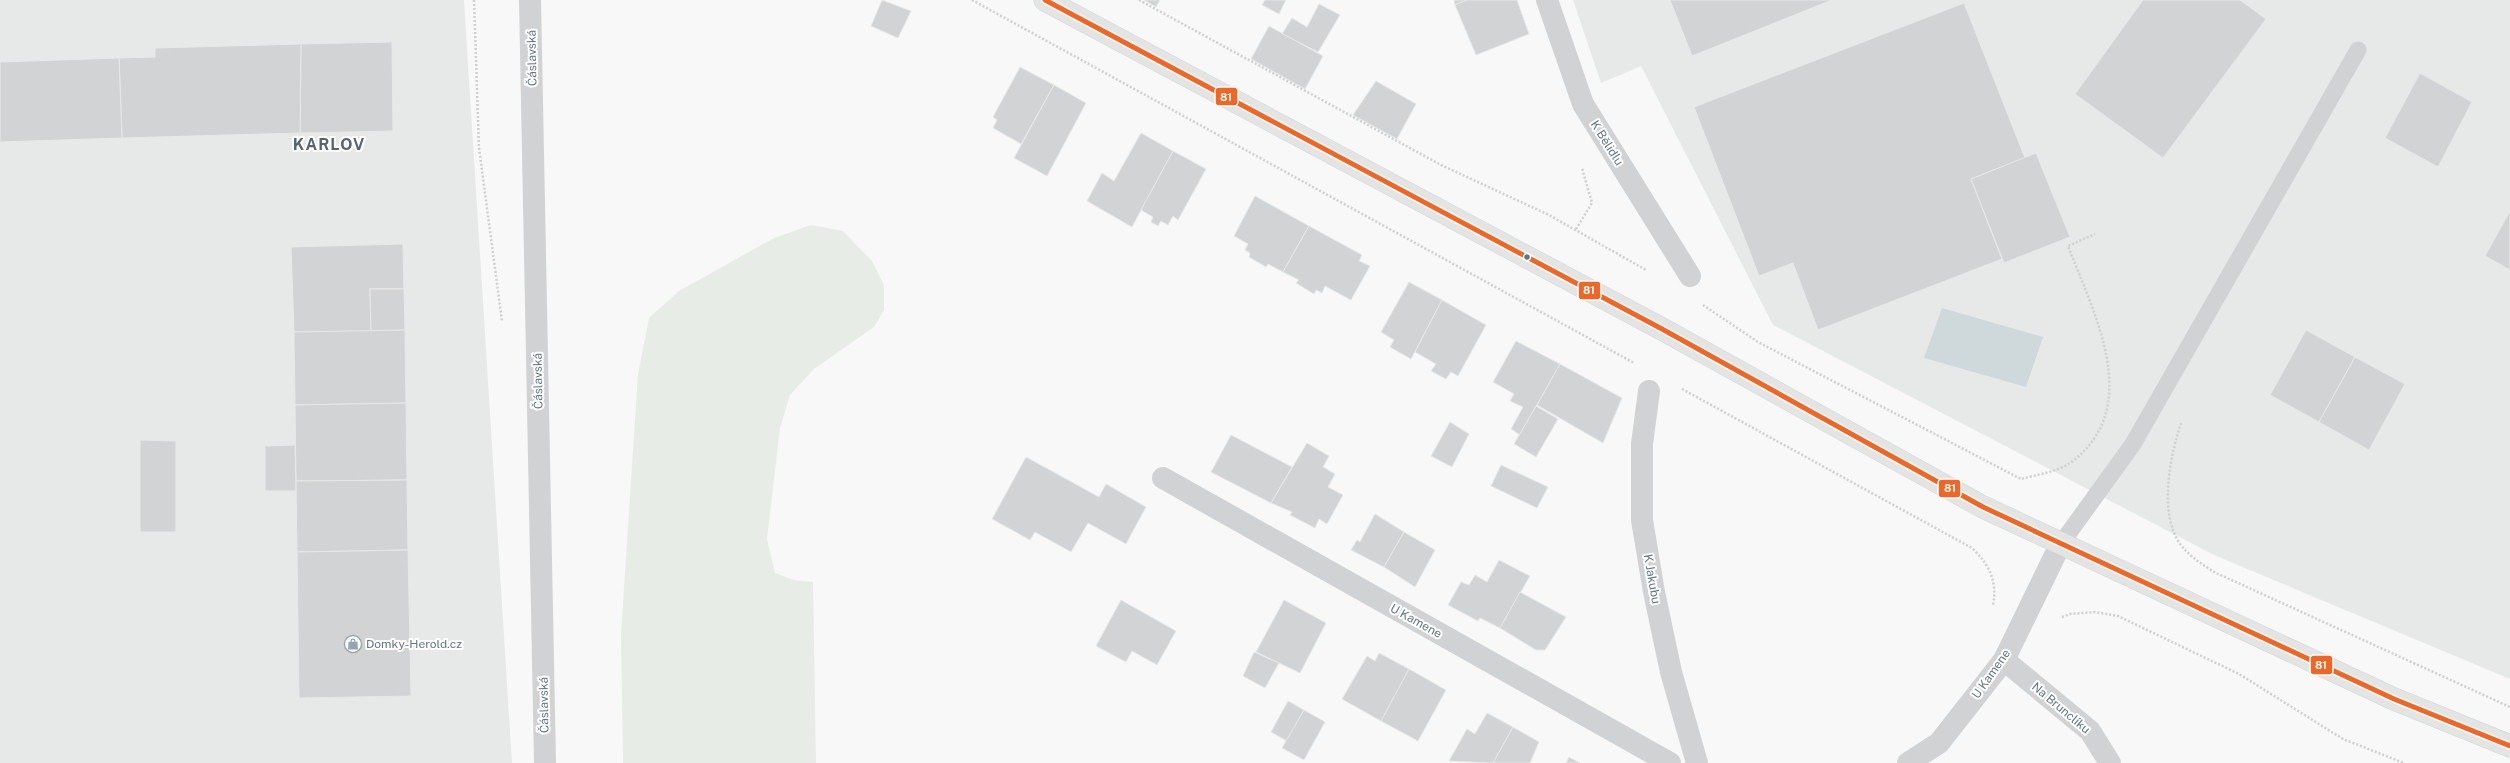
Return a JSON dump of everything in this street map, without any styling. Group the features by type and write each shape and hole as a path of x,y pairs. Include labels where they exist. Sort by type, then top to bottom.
{"main road":[{"path":"1045,0 1662,329 1983,507 2060,545 2394,699 2510,746"}],"street":[{"name":"Čáslavská","path":"530,0 545,763"},
{"name":"K Bělidlu","path":"1547,0 1583,104 1690,276"},
{"name":"K Jakubu","path":"1649,391 1642,444 1642,520 1654,592 1671,672 1697,763"},
{"name":"U Kamene","path":"1162,478 1670,763"},
{"name":"U Kamene","path":"1908,763 1939,743 2004,660 2060,545"},
{"name":"Na Brunclíku","path":"2004,660 2090,731 2110,763"}],"lane":[{"path":"2060,545 2133,444 2358,50"}],"path":[{"path":"474,0 479,148 486,215 503,324"},
{"path":"972,0 1638,365"},
{"path":"1680,388 1972,548 1985,560 1994,583 1994,598 1990,614 2018,631"},
{"path":"2184,418 2167,494 2171,522 2180,544 2197,561 2214,572 2510,707"},
{"path":"2058,618 2070,614 2095,612 2118,616 2239,674 2343,739 2404,763"}],"shaded area":[{"path":"0,0 464,0 512,763 0,763"},
{"path":"1573,0 2510,0 2510,679 2214,555 1773,325 1641,66 1601,83"},
{"path":"811,225 843,231 872,261 884,285 884,310 874,327 814,369 790,395 780,428 767,539 775,573 794,580 813,582 816,763 623,763 621,634 638,374 649,318 679,291 774,238"},
{"path":"1942,308 2043,337 2026,387 1924,358"}],"building":[{"path":"882,0 911,11 898,38 871,26"},
{"path":"1144,0 1160,0 1156,7"},
{"path":"1265,0 1286,0 1279,14 1262,5"},
{"path":"1454,0 1467,0 1455,5"},
{"path":"1467,0 1517,0 1529,34 1476,55 1455,5"},
{"path":"1670,0 1832,0 1692,56"},
{"path":"2143,0 2240,0 2266,19 2163,158 2075,94"},
{"path":"1964,3 2025,158 1971,179 2002,259 1818,330 1793,263 1759,276 1694,107"},
{"path":"1319,4 1340,15 1318,52 1282,34 1292,18 1307,27"},
{"path":"1269,26 1323,56 1305,89 1251,59"},
{"path":"392,42 393,131 300,133 301,44"},
{"path":"301,44 300,133 122,138 119,58 155,57 155,48"},
{"path":"119,58 122,138 0,142 0,62"},
{"path":"1020,67 1054,85 1021,144 993,128 997,120 993,117"},
{"path":"2420,73 2472,102 2438,167 2385,138"},
{"path":"1376,81 1416,104 1397,139 1353,115"},
{"path":"1054,85 1086,103 1047,176 1014,158"},
{"path":"1141,133 1173,151 1132,227 1087,201 1102,173 1114,181"},
{"path":"1173,151 1206,169 1178,220 1173,216 1168,225 1161,221 1158,226 1151,222 1153,217 1141,210"},
{"path":"2036,153 2070,237 2004,263 1971,179"},
{"path":"1255,196 1309,226 1283,272 1268,264 1266,267 1249,257 1250,253 1245,250 1248,244 1234,236"},
{"path":"2510,211 2510,270 2485,256"},
{"path":"1309,226 1362,255 1359,261 1370,266 1351,300 1325,286 1322,293 1316,290 1314,294 1296,283 1299,280 1283,272"},
{"path":"403,244 404,289 370,289 371,331 294,332 291,247"},
{"path":"1409,282 1442,300 1411,359 1390,347 1394,340 1381,332"},
{"path":"370,289 404,289 405,330 371,331"},
{"path":"1442,300 1486,325 1458,376 1451,372 1446,379 1431,371 1436,364 1415,352"},
{"path":"405,330 406,403 295,405 294,332"},
{"path":"2306,330 2355,357 2319,422 2270,395"},
{"path":"1516,341 1560,364 1520,435 1511,429 1523,407 1510,401 1514,394 1493,382"},
{"path":"2355,357 2405,384 2369,450 2319,422"},
{"path":"1560,364 1622,398 1603,443 1537,405"},
{"path":"406,403 407,480 296,481 295,405"},
{"path":"1536,406 1558,419 1536,457 1514,444"},
{"path":"1450,422 1469,434 1452,467 1431,456"},
{"path":"1231,435 1292,467 1271,503 1211,472"},
{"path":"140,440 176,441 176,532 140,532"},
{"path":"1307,443 1329,456 1323,467 1335,474 1328,487 1343,495 1327,524 1319,519 1315,528 1290,515 1292,512 1271,503"},
{"path":"295,445 296,491 265,491 265,446"},
{"path":"1026,457 1099,497 1106,484 1146,507 1126,544 1088,523 1071,552 1035,532 1030,540 992,519"},
{"path":"1501,465 1548,487 1537,508 1491,486"},
{"path":"407,480 408,550 297,552 296,481"},
{"path":"1375,514 1404,532 1384,567 1351,550 1357,540 1360,542"},
{"path":"1404,532 1435,550 1415,587 1384,567"},
{"path":"408,550 411,696 299,698 297,552"},
{"path":"1499,560 1530,576 1500,628 1480,618 1478,621 1448,605 1461,582 1469,585 1475,575 1487,582"},
{"path":"1520,592 1566,617 1545,650 1536,650 1500,628"},
{"path":"1121,600 1176,631 1157,665 1132,651 1126,662 1096,646"},
{"path":"1284,600 1326,623 1300,673 1256,652"},
{"path":"1254,652 1279,663 1265,688 1243,676"},
{"path":"1379,653 1409,669 1381,721 1342,699 1367,656 1375,661"},
{"path":"1409,669 1446,690 1418,741 1381,721"},
{"path":"1288,701 1304,710 1287,741 1271,732"},
{"path":"1304,710 1325,722 1304,760 1282,748"},
{"path":"1487,713 1513,727 1493,763 1449,761 1467,729 1475,734"},
{"path":"1513,727 1539,742 1530,763 1493,763"},
{"path":"1569,757 1580,763 1566,763"}],"transit line":[{"name":"81","path":"1045,0 1662,329 1983,507 2394,699 2510,746"}],"place":[{"name":"Domky-Herold.cz","path":"353,644"}],"district":[{"name":"KARLOV","path":"329,144"}]}
